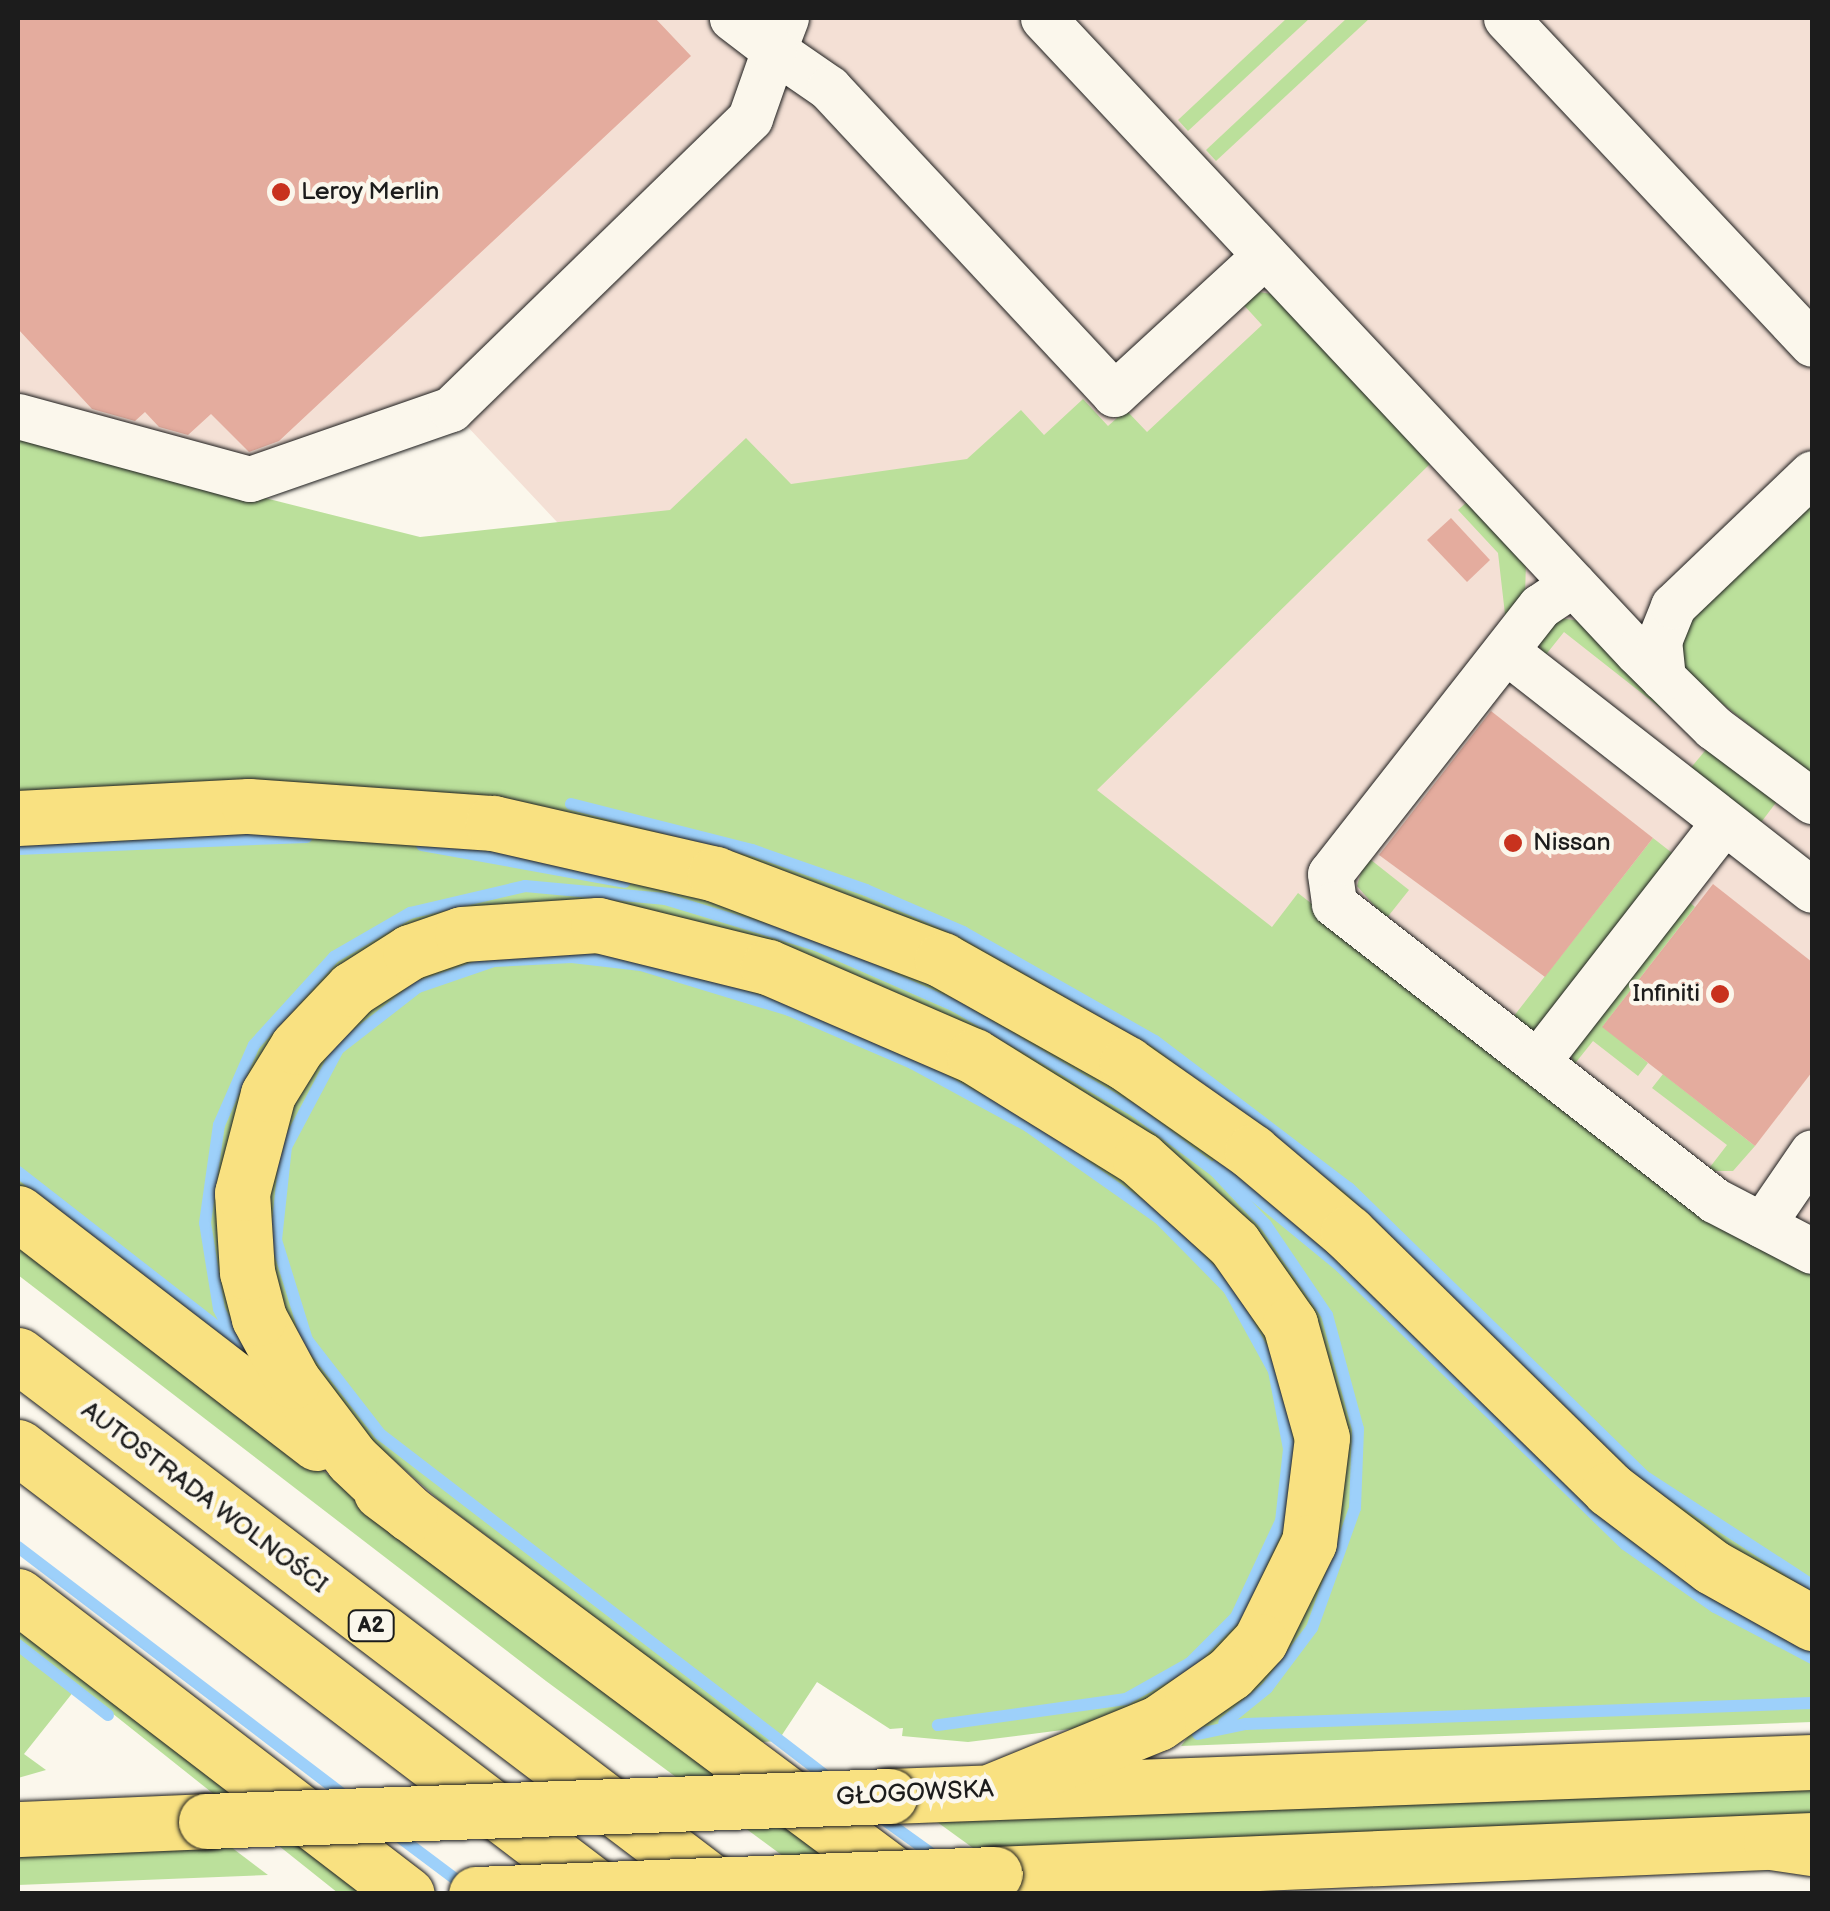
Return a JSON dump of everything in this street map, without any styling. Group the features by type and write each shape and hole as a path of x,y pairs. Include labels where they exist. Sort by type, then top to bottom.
{"main road":[{"path":"18,818 249,806 494,823 716,874 926,953 1064,1025 1252,1152 1348,1233 1631,1508 1712,1566 1812,1623"},
{"path":"410,1514 352,1459 293,1381 259,1318 247,1272 242,1193 268,1094 296,1047 352,989 410,952 462,934 598,925 768,966 974,1056 1140,1159 1234,1244 1290,1324 1322,1438 1309,1542 1290,1592 1250,1652 1158,1723 994,1790"},
{"path":"18,1214 410,1514 920,1894"},
{"name":"AUTOSTRADA WOLNOŚCI","path":"18,1355 728,1894"},
{"path":"18,1447 605,1894"},
{"path":"18,1596 406,1894"},
{"name":"GŁOGOWSKA","path":"18,1829 1812,1762"},
{"path":"476,1894 1799,1843"}],"lane":[{"path":"732,18 780,34 1114,394 1265,255"},
{"path":"1043,18 1662,678 1713,727 1812,800"},
{"path":"1506,18 1812,344"},
{"path":"18,416 250,480 451,409 750,118 780,34"},
{"path":"1662,678 1659,641 1672,606 1812,472"},
{"path":"1573,584 1540,606 1330,874 1334,904 1714,1200 1812,1251"},
{"path":"1506,651 1812,890"},
{"path":"1538,1062 1724,822"},
{"path":"1762,1225 1812,1152"}],"shaded area":[{"path":"18,18 1812,18 1812,1317 1686,1253 1096,790 557,522 451,409 250,479 18,416"}],"green space":[{"path":"1287,18 1310,18 1188,131 1178,120"},
{"path":"1347,18 1370,18 1216,161 1206,150"},
{"path":"1259,292 1278,295 1433,461 1097,790 1272,927 1298,893 1492,1044 1653,838 1676,856 1516,1062 1812,1267 1812,1600 1655,1500 1388,1242 804,881 18,798 18,436 420,537 670,510 746,438 791,484 967,459 1021,410 1044,435 1083,399 1108,426 1126,410 1147,432 1262,325 1241,302"},
{"path":"1812,496 1812,775 1686,675 1676,631"},
{"path":"1469,500 1526,562 1525,595 1506,623 1498,553 1458,510"},
{"path":"1559,618 1582,621 1672,717 1564,632 1544,657 1537,638"},
{"path":"1709,746 1778,800 1759,825 1689,770"},
{"path":"179,823 525,844 870,946 1155,1101 1812,1640 1812,1722 1181,1746 1331,1548 1229,1207 600,903 279,1034 254,1361 18,1192 18,834"},
{"path":"1366,856 1409,890 1386,919 1357,886"},
{"path":"1686,899 1695,907 1603,1026 1648,1063 1638,1076 1593,1041 1573,1066 1571,1046"},
{"path":"554,945 699,967 921,1054 1097,1155 1238,1282 1291,1388 1299,1488 1258,1607 1183,1682 1086,1727 968,1742 902,1736 903,1728 890,1729 817,1682 778,1741 760,1742 439,1500 353,1424 288,1330 263,1220 288,1103 349,1020 440,963"},
{"path":"1663,1074 1755,1146 1733,1171 1707,1171 1727,1145 1652,1088"},
{"path":"18,1236 593,1678 884,1893 833,1893 546,1681 18,1275"},
{"path":"18,1625 369,1893 338,1893 78,1686 24,1754 46,1770 18,1778"},
{"path":"1812,1784 1812,1817 973,1848 933,1819"},
{"path":"231,1847 268,1875 18,1885 18,1853"}],"building":[{"name":"Leroy Merlin","path":"18,18 655,18 691,56 279,441 249,452 211,414 188,435 159,427 145,412 135,421 92,409 18,329"},
{"path":"1451,518 1490,560 1467,582 1427,540"},
{"name":"Nissan","path":"1491,711 1653,838 1545,977 1379,855"},
{"name":"Infiniti","path":"1713,884 1812,962 1812,1072 1755,1146 1602,1027"}],"waterway":[{"path":"571,804 752,850 866,890 963,932 1155,1041 1349,1188 1644,1476 1812,1585"},
{"path":"18,849 307,837"},
{"path":"422,845 625,882"},
{"path":"242,1355 219,1309 205,1223 219,1125 254,1045 334,957 410,913 525,886 665,899 816,945 955,1006 1135,1111 1215,1171 1266,1225 1327,1315 1358,1429 1355,1508 1312,1628 1267,1688 1224,1723"},
{"path":"831,1780 380,1434 307,1340 276,1240 286,1147 338,1049 418,987 494,961 572,957 641,965 789,1010 912,1063 1028,1126 1159,1218 1229,1289 1274,1371 1289,1449 1281,1521 1236,1617 1190,1663 1126,1699 938,1725"},
{"path":"1217,1165 1341,1267 1625,1544 1715,1607 1812,1658"},
{"path":"18,1172 231,1338"},
{"path":"18,1547 346,1797"},
{"path":"18,1645 108,1715"},
{"path":"1198,1734 1246,1724 1812,1703"},
{"path":"879,1816 936,1857"},
{"path":"394,1833 466,1887"}],"place":[{"name":"Leroy Merlin","path":"281,192"},
{"name":"Nissan","path":"1513,843"},
{"name":"Infiniti","path":"1720,994"}]}
